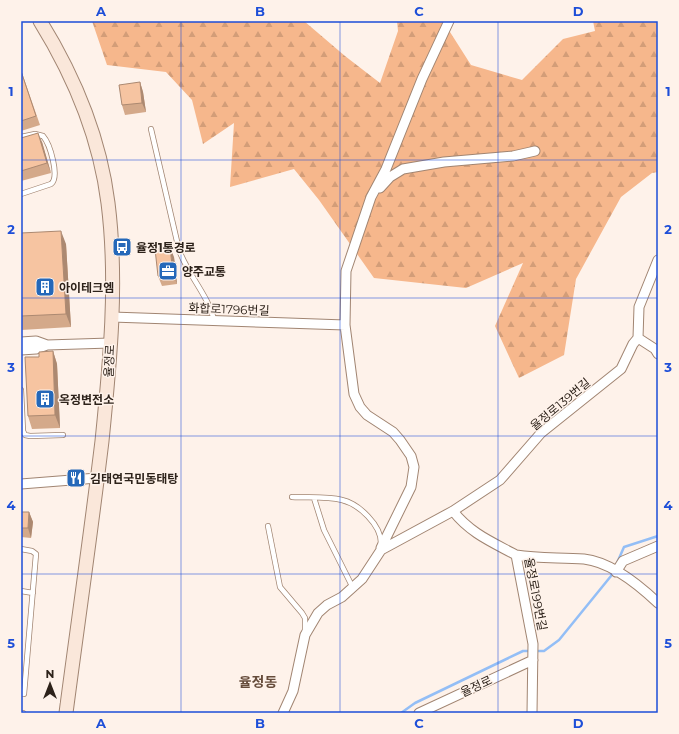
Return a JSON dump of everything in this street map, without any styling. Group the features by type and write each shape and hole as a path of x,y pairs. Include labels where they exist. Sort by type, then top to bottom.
{"main road":[{"name":"율정로","path":"40,21 83,104 94,140 108,201 114,280 109,374 66,713"}],"street":[{"path":"380,550 411,488 414,467 411,456 400,440 393,432 368,415 360,407 354,394 345,326 346,271 371,198 386,169 422,79 449,21"},
{"path":"371,198 390,177 403,169 444,162 513,156 535,151"},
{"name":"율정로139번길","path":"283,713 293,691 305,635 318,613 353,588 362,579 380,550 453,511 500,480 541,433 621,369 633,344 638,338 639,307 658,260"},
{"name":"화합로1796번길","path":"112,317 345,326"},
{"path":"638,338 655,349 658,354"},
{"path":"21,342 36,341 46,345 110,343"},
{"path":"21,350 36,350 46,345"},
{"path":"21,484 97,478"},
{"name":"율정로199번길","path":"453,511 462,522 476,534 516,555 533,644 533,659"},
{"path":"616,572 623,561 658,546"},
{"path":"516,555 536,559 585,560 604,565 647,592 658,602"},
{"path":"532,713 533,659"},
{"name":"율정로","path":"419,713 533,659"}],"lane":[{"path":"151,129 179,250 184,264 212,309 214,320"},
{"path":"21,137 38,134 45,138 56,178 51,184 21,194"},
{"path":"21,390 23,430 25,435 63,435"},
{"path":"292,497 343,500 365,513 379,531 382,541 380,550"},
{"path":"314,498 324,530 353,588"},
{"name":"율정로139번길","path":"268,526 280,587 305,618 305,635"},
{"path":"21,550 32,550 36,554 24,694 21,693"},
{"path":"21,592 33,593"}],"green space":[{"path":"92,21 304,21 345,56 380,83 398,31 397,21 443,21 471,65 522,80 563,39 595,31 593,21 658,21 658,172 652,173 621,197 576,279 564,355 519,378 495,326 523,263 466,288 374,278 319,200 294,169 230,187 234,123 203,144 192,100 166,72 107,65"}],"building":[{"path":"21,71 36,116 21,121"},
{"path":"140,82 142,103 122,105 119,85"},
{"path":"38,133 47,163 21,171 21,138"},
{"name":"아이테크엠","path":"61,231 66,314 21,316 21,233"},
{"path":"170,247 173,274 158,276 155,249"},
{"name":"옥정변전소","path":"53,351 55,415 28,416 25,357 39,357 39,352"},
{"path":"21,512 29,512 28,528 21,528"}],"waterway":[{"path":"617,563 624,547 658,536"},
{"path":"536,651 544,651 559,640 611,576 613,571"},
{"path":"401,713 415,703 523,651 531,651"}],"place":[{"name":"율정1통경로","path":"122,247"},
{"name":"양주교통","path":"168,271"},
{"name":"아이테크엠","path":"45,287"},
{"name":"옥정변전소","path":"45,399"},
{"name":"김태연국민동태탕","path":"76,478"}],"district":[{"name":"율정동","path":"258,682"}]}
